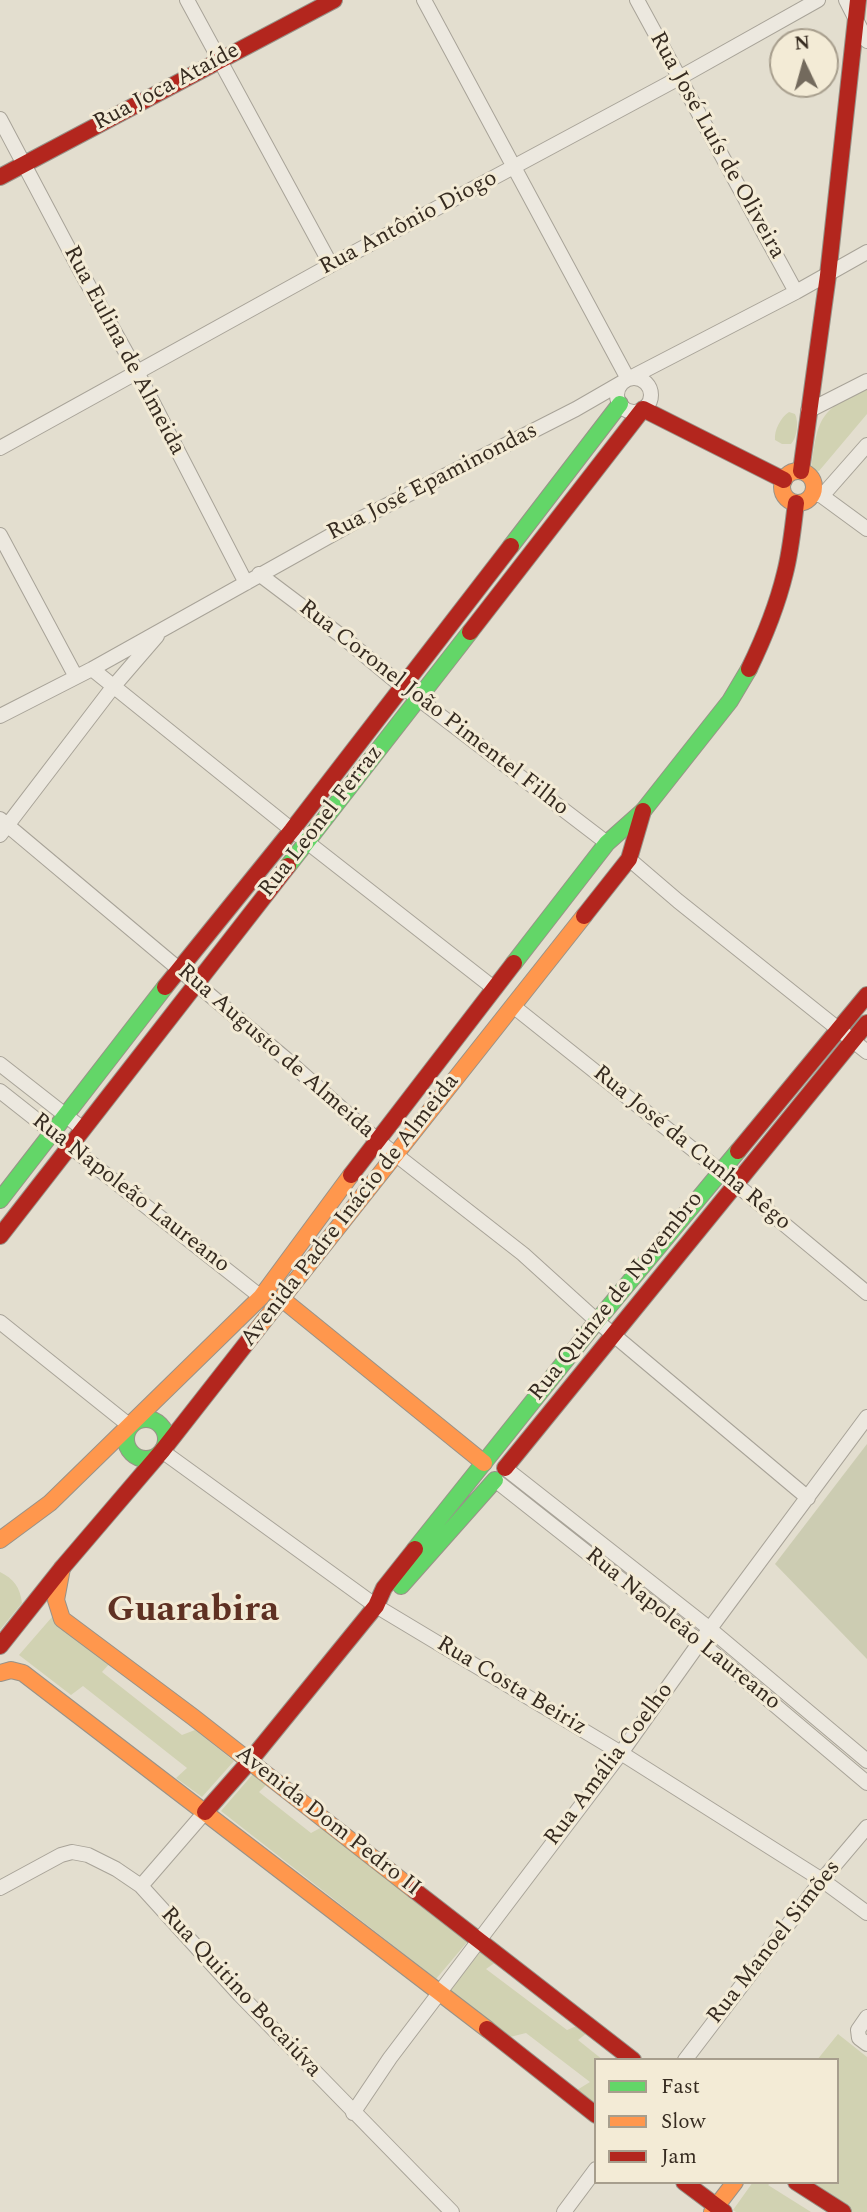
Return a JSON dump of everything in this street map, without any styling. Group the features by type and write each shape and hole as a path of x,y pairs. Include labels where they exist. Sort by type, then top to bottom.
{"main road":[{"name":"Rua Joca Ataíde","path":"0,177 334,0"},
{"path":"801,471 828,275 858,0"},
{"name":"Rua Leonel Ferraz","path":"0,1200 179,969 292,830 620,404"},
{"path":"643,409 784,480"},
{"name":"Rua Leonel Ferraz","path":"0,1236 643,409"},
{"path":"801,471 812,479 818,494 807,501 796,503 787,499 782,490 784,480 791,472 801,471"},
{"name":"Avenida Padre Inácio de Almeida","path":"0,1538 50,1503 261,1297 377,1140 607,843 643,811 730,701 756,655 779,596 796,503"},
{"name":"Avenida Padre Inácio de Almeida","path":"0,1646 62,1567 162,1451 629,859 643,811"},
{"path":"607,843 604,856 609,863 622,865 629,859"},
{"path":"495,989 502,985 513,989 516,999 513,1006"},
{"name":"Rua Quinze de Novembro","path":"205,1812 376,1606 384,1588 597,1321 867,995"},
{"name":"Rua Quinze de Novembro","path":"376,1606 404,1583 500,1474 867,1023"},
{"path":"282,1299 484,1463 495,1458 502,1461 500,1474"},
{"path":"146,1419 161,1425 166,1441 162,1451 150,1459 136,1456 127,1446 127,1432 131,1426 146,1419"},
{"name":"Avenida Dom Pedro II","path":"62,1567 55,1600 62,1619 193,1717 630,2058"},
{"path":"0,1673 11,1670 23,1673 594,2113"},
{"path":"686,2184 718,2210 734,2184"},
{"path":"799,2184 842,2212"}],"street":[{"path":"187,0 331,265"},
{"path":"424,0 628,379"},
{"name":"Rua José Luís de Oliveira","path":"637,0 796,292"},
{"name":"Rua Antônio Diogo","path":"0,448 331,265 514,169 818,0"},
{"path":"846,0 867,41"},
{"name":"Rua Eulina de Almeida","path":"0,119 137,372 246,583"},
{"name":"Rua José Epaminondas","path":"0,716 92,669 362,518 576,409 867,252"},
{"path":"651,389 639,378 628,379 618,389 620,404 633,411 643,409 650,401 658,364"},
{"path":"808,411 867,381"},
{"path":"867,445 818,494 867,529"},
{"path":"0,535 76,677"},
{"name":"Rua Coronel João Pimentel Filho","path":"259,574 607,843"},
{"path":"2,827 163,628"},
{"path":"92,669 495,989"},
{"name":"Rua Augusto de Almeida","path":"2,827 179,969 377,1140 523,1254 597,1321 808,1498"},
{"path":"629,859 867,1052"},
{"name":"Rua José da Cunha Rêgo","path":"513,1006 720,1171 867,1293"},
{"name":"Rua Napoleão Laureano","path":"0,1064 83,1129"},
{"name":"Rua Napoleão Laureano","path":"0,1091 261,1297"},
{"path":"0,1322 131,1426"},
{"name":"Rua Amália Coelho","path":"353,2113 390,2058 621,1753 867,1417"},
{"name":"Rua Costa Beiriz","path":"162,1451 376,1606 621,1753 822,1880 867,1913"},
{"name":"Rua Napoleão Laureano","path":"500,1474 710,1629 867,1760"},
{"name":"Rua Napoleão Laureano","path":"500,1474 867,1783"},
{"name":"Rua Quinze de Novembro","path":"141,1886 205,1812"},
{"name":"Rua Manoel Simões","path":"687,2058 822,1880 867,1827"},
{"name":"Rua Quitino Bocaiúva","path":"0,1888 61,1855 72,1852 99,1859 141,1886 240,1995 452,2212"},
{"path":"863,2041 858,2030 867,2017"},
{"path":"564,2212 594,2172"}],"green space":[{"path":"867,384 867,414 819,471 813,473 811,471 816,438 824,418 839,402"},
{"path":"789,412 796,417 796,434 791,444 782,444 775,440 776,432 781,420"},
{"path":"867,1444 867,1659 775,1564"},
{"path":"0,1572 16,1584 22,1603 0,1630"},
{"path":"52,1617 110,1663 102,1672 182,1735 195,1730 234,1761 202,1797 176,1778 187,1768 83,1686 71,1695 19,1655"},
{"path":"253,1774 266,1785 259,1792 311,1833 322,1827 468,1941 436,1979 221,1811"},
{"path":"481,1951 496,1962 486,1969 567,2030 579,2025 587,2033 578,2040 600,2058 594,2058 594,2103 577,2090 590,2082 526,2033 510,2037 450,1990"},
{"path":"838,2034 867,2057 867,2212 849,2212 804,2184 839,2184 839,2058 819,2058"},
{"path":"752,2184 769,2184 811,2212 736,2212 733,2210"}],"traffic: fast":[{"path":"511,546 620,404"},
{"path":"288,866 470,632"},
{"path":"514,963 607,843 643,811 730,701 749,669"},
{"path":"0,1200 165,987"},
{"path":"415,1549 597,1321 738,1151"},
{"path":"146,1419 160,1425 166,1439 160,1453 146,1459 132,1453 126,1439 132,1425 146,1419"},
{"path":"401,1586 495,1480"}],"traffic: slow":[{"path":"798,471 809,476 814,487 809,498 798,503 787,498 782,487 787,476 798,471"},
{"path":"256,1331 584,916"},
{"path":"0,1540 50,1503 261,1297 351,1175"},
{"path":"282,1299 484,1463"},
{"path":"62,1568 56,1600 62,1619 193,1717 414,1890"},
{"path":"0,1673 11,1670 23,1673 487,2029"},
{"path":"712,2212 733,2184"}],"traffic: jam":[{"path":"0,177 334,0"},
{"path":"801,471 828,275 858,0"},
{"path":"470,632 643,409 784,480"},
{"path":"749,669 770,622 782,585 796,503"},
{"path":"165,987 292,830 511,546"},
{"path":"584,916 629,859 643,811"},
{"path":"0,1236 288,866"},
{"path":"351,1175 514,963"},
{"path":"738,1151 867,995"},
{"path":"505,1468 867,1023"},
{"path":"0,1646 62,1568 162,1451 256,1331"},
{"path":"205,1812 376,1606 384,1588 415,1549"},
{"path":"414,1890 630,2058"},
{"path":"487,2029 594,2113"},
{"path":"687,2184 724,2212"},
{"path":"799,2184 843,2212"}],"district":[{"name":"Guarabira","path":"193,1613"}]}
